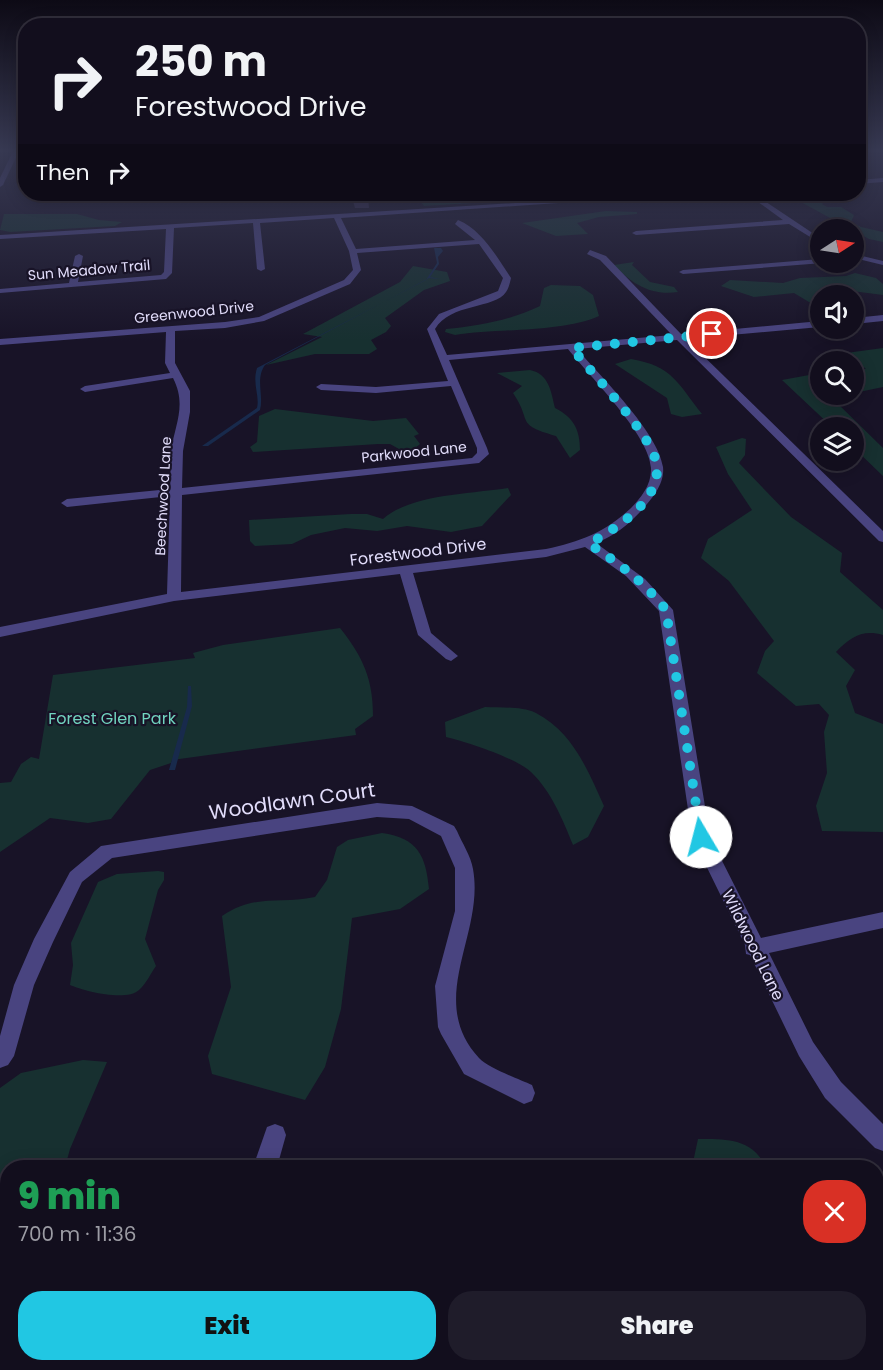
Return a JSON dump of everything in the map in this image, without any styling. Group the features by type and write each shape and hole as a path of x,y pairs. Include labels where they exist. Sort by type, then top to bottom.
{"street":[{"path":"0,237 385,213"},
{"path":"777,213 810,235"},
{"path":"337,216 353,251 481,242"},
{"path":"256,221 261,269"},
{"name":"Parkwood Lane","path":"67,502 475,461 483,454 482,448 431,329 434,321 445,313 495,297 506,287 507,278 481,242 468,228 458,222"},
{"path":"636,233 790,222"},
{"name":"Sun Meadow Trail","path":"0,291 163,277 168,273 170,227"},
{"name":"Greenwood Drive","path":"0,342 171,329 261,319 347,282 357,270 353,251"},
{"path":"590,252 603,258 679,337 883,538"},
{"path":"72,285 79,256"},
{"path":"864,258 883,263"},
{"path":"683,272 810,262"},
{"path":"864,320 883,318"},
{"path":"443,358 810,325"},
{"name":"Beechwood Lane","path":"171,329 170,363 185,391 185,412 177,451 174,597"},
{"name":"Forestwood Drive","path":"0,632 174,597 406,571 546,553 589,544 623,522 648,496 657,468 654,454 643,435 572,348"},
{"path":"84,389 176,375"},
{"path":"321,387 376,390 454,383"},
{"name":"Wildwood Lane","path":"589,544 624,566 649,589 666,610 701,837 753,948 806,1049 833,1090 883,1140"},
{"path":"406,571 425,635 451,656"},
{"name":"Woodlawn Court","path":"0,1058 7,1049 24,986 44,939 76,877 107,851 377,810 412,813 448,831 464,868 464,911 445,986 447,1027 472,1067 524,1093"},
{"path":"753,948 883,921"},
{"path":"268,1160 275,1135"}],"green space":[{"path":"592,213 637,213 599,217 577,223 588,234 556,236 522,223"},
{"path":"821,213 851,213 854,215 852,219 832,219"},
{"path":"4,214 77,214 99,220 122,222 115,226 10,232 0,230"},
{"path":"864,228 883,232 883,242 864,236"},
{"path":"634,262 632,265 650,282 674,287 678,292 659,292 643,287 628,278 614,265"},
{"path":"413,266 447,272 450,281 424,290 385,318 391,326 386,332 371,340 377,349 369,354 315,354 266,365 322,337 303,334 400,282"},
{"path":"855,273 876,278 883,284 883,295 864,293 864,285 810,285 809,302 794,293 754,297 721,286 730,280 783,283 800,278 846,276"},
{"path":"551,285 580,286 593,295 599,316 548,328 455,335 445,332 446,329 494,322 529,311 540,306 544,288"},
{"path":"883,348 883,387 864,391 864,369 866,369 864,367 864,351 861,351"},
{"path":"631,359 656,366 666,372 680,385 702,414 682,417 671,414 667,398 615,364"},
{"path":"530,370 545,379 555,408 571,420 577,430 580,450 570,458 556,436 534,428 526,421 513,393 522,386 497,373"},
{"path":"810,375 810,405 839,405 851,417 821,417 782,380"},
{"path":"275,409 373,421 406,418 419,434 414,436 420,444 408,454 390,444 253,452 250,447 257,442 259,416"},
{"path":"864,429 883,448 883,476 864,458"},
{"path":"742,438 746,439 745,455 739,463 791,517 842,553 840,572 883,610 883,635 869,633 857,636 846,642 836,652 855,670 846,686 855,713 883,724 883,832 822,831 816,806 827,773 824,732 829,715 819,704 796,706 757,673 765,651 774,641 729,581 701,558 708,539 752,510 728,474 716,447"},
{"path":"508,488 511,495 482,526 451,532 407,526 377,531 345,528 311,535 292,544 255,546 250,541 249,520 351,514 367,514 383,519 409,504 425,500"},
{"name":"Forest Glen Park","path":"340,628 361,659 369,680 373,703 373,716 355,729 356,735 172,760 171,763 150,770 111,819 88,823 50,818 0,852 0,783 11,782 21,764 31,757 39,759 53,675 195,658 193,653 223,645"},
{"path":"485,707 517,708 536,713 549,721 570,742 585,766 604,806 588,837 573,845 550,797 538,780 524,767 491,751 446,737 445,722"},
{"path":"382,833 404,839 418,850 428,877 429,889 400,909 352,918 341,1009 325,1067 305,1100 212,1074 208,1056 231,987 222,916 246,904 315,897 327,880 337,847 348,840"},
{"path":"164,872 164,880 158,890 145,939 156,966 144,985 133,993 115,995 70,985 73,965 71,943 98,882 117,874"},
{"path":"83,1060 107,1062 67,1160 0,1160 0,1088 21,1073"},
{"path":"698,1139 718,1139 746,1145 762,1160 694,1160"}],"water":[{"path":"434,248 441,248 443,251 438,257 439,264 430,277 440,279 426,279 437,263"},
{"path":"384,302 265,365 260,381 260,410 208,446 202,446 257,408 255,379 257,368"},
{"path":"188,686 191,686 192,706 175,770 169,770 187,707"}],"route":[{"path":"701,837 671,630 666,610 649,589 624,566 589,544 623,522 648,496 657,468 654,454 643,435 572,348 712,334"}]}
